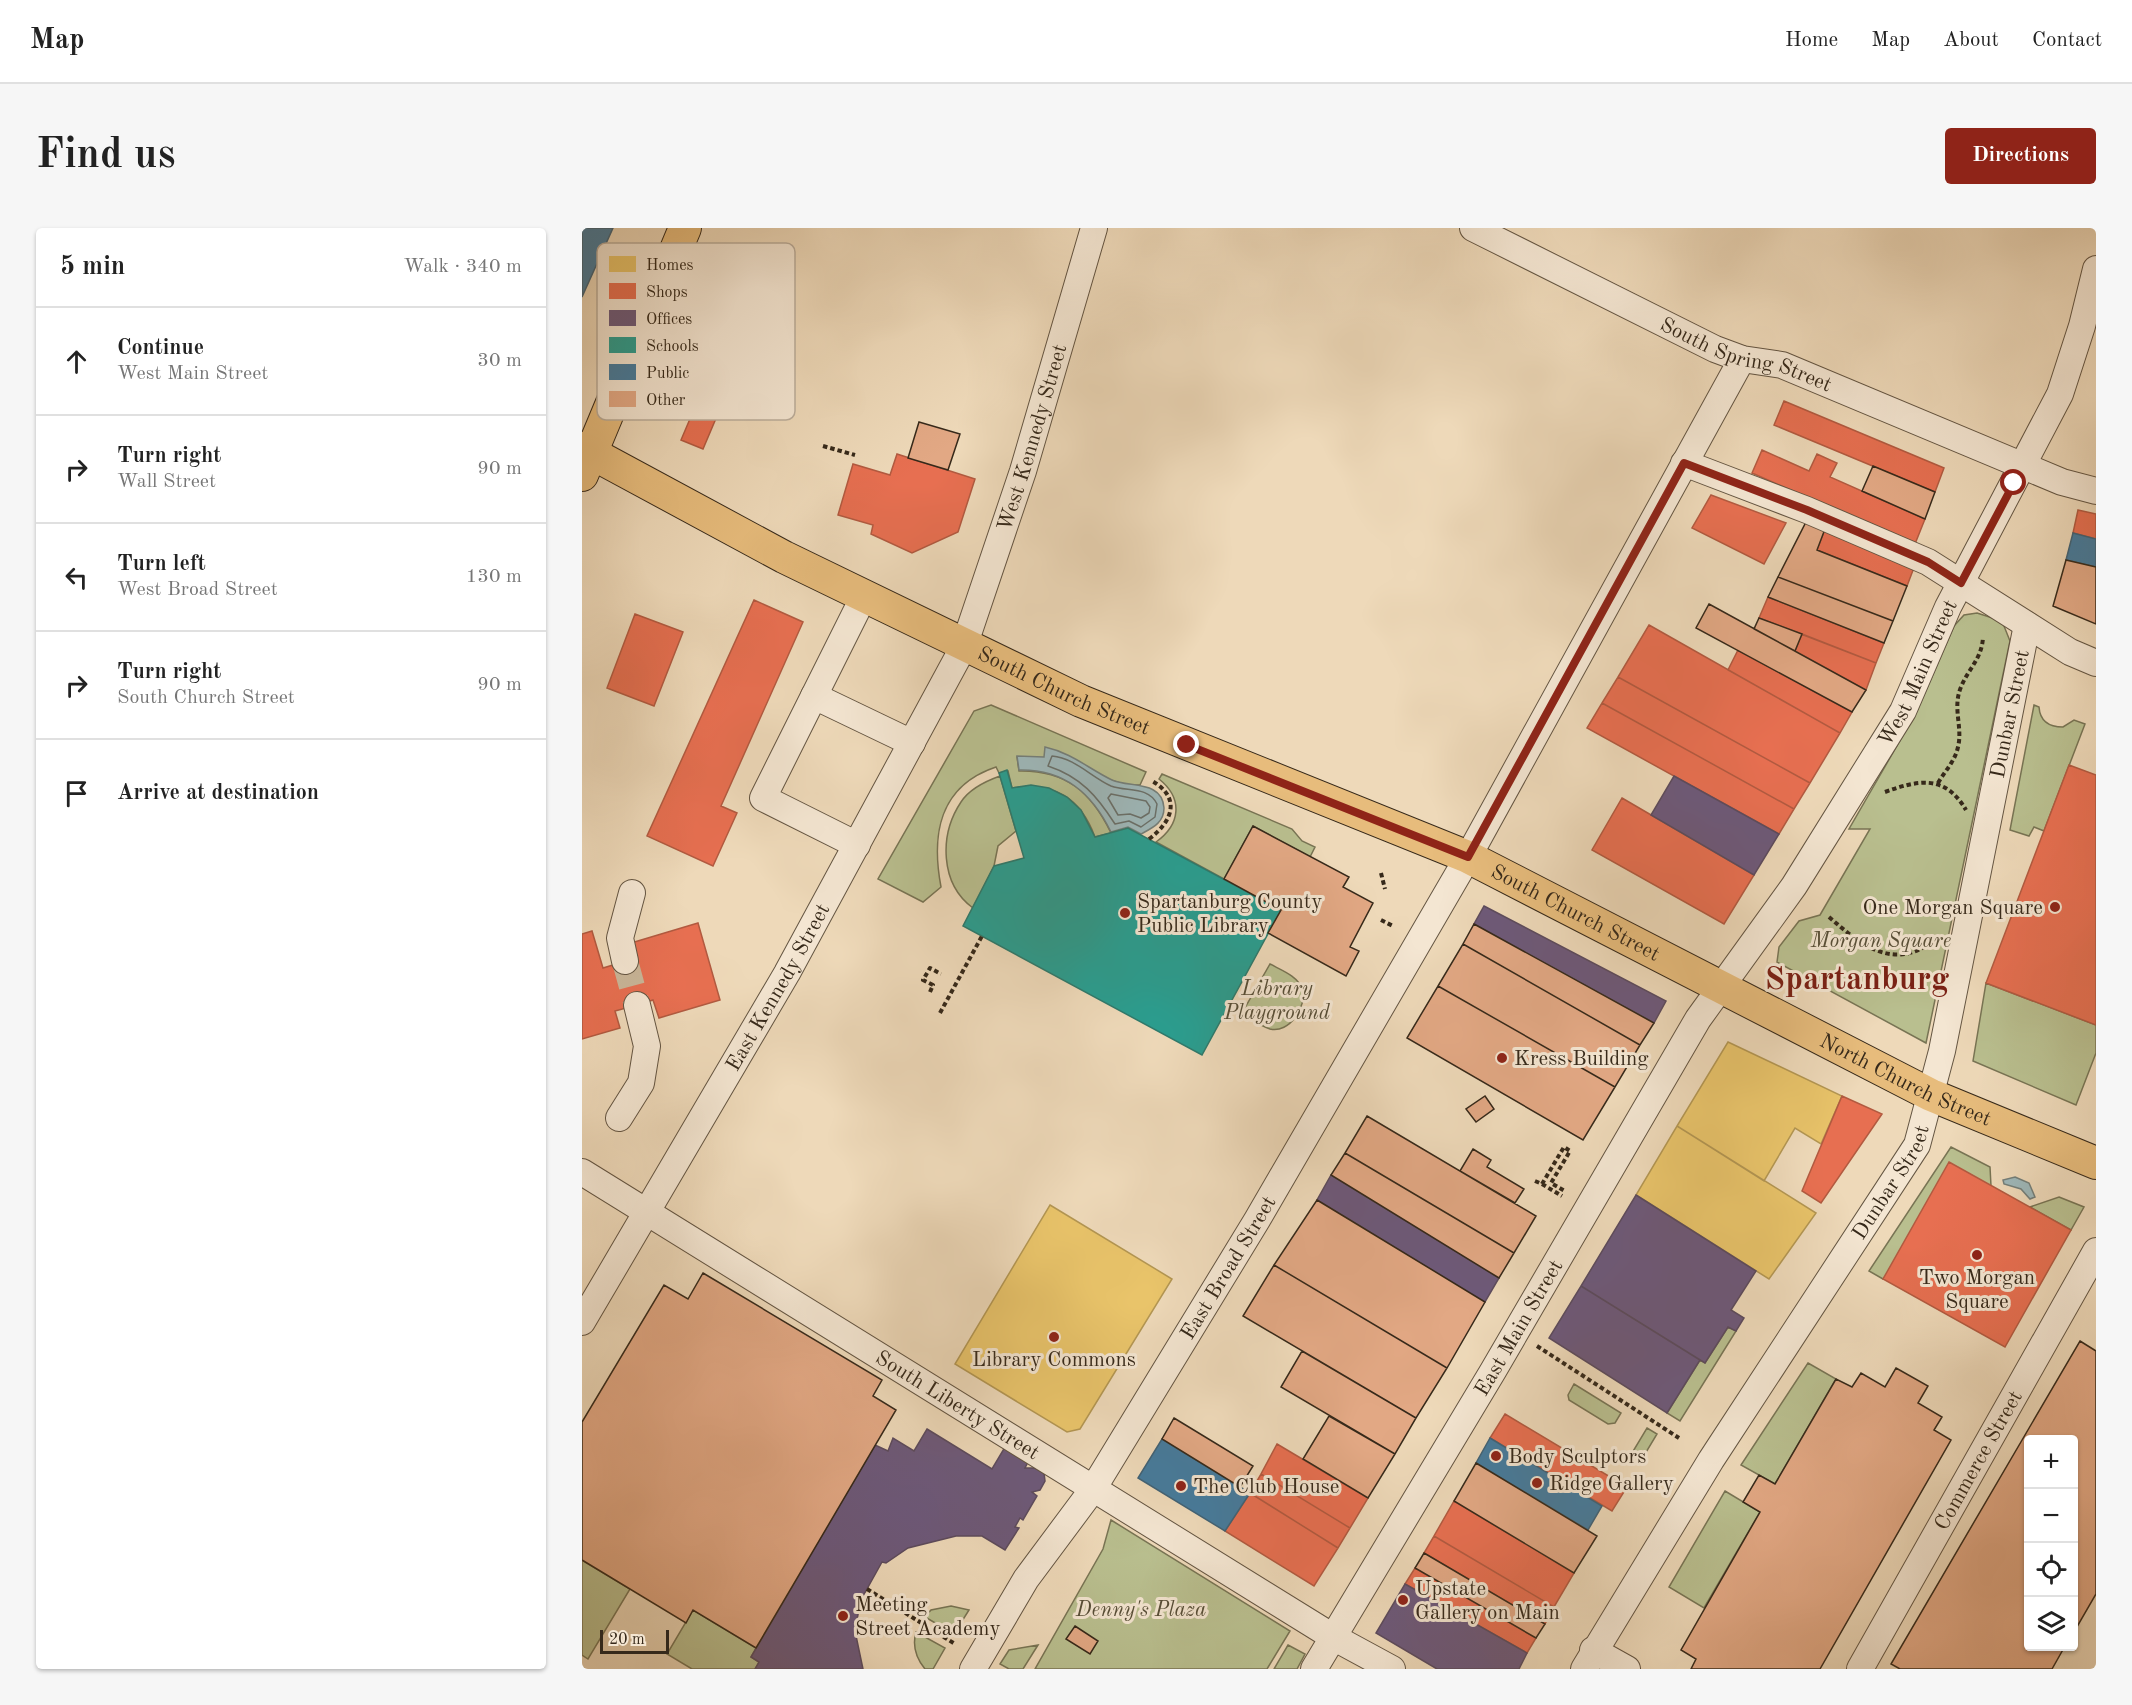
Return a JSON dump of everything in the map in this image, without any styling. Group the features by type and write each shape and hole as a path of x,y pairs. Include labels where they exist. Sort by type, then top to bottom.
{"main road":[{"path":"678,243 685,228"},
{"path":"585,458 602,420"},
{"name":"South Church Street","path":"585,458 964,646 1081,701 1468,857 1721,987"},
{"name":"North Church Street","path":"1721,987 1931,1095 2096,1163"}],"street":[{"name":"West Kennedy Street","path":"964,646 1023,471 1094,228"},
{"name":"South Spring Street","path":"1473,228 1715,349 1742,359 1782,365 2062,482 2096,491"},
{"name":"West Main Street","path":"1721,987 1794,886 1903,711 1961,583 2025,465 2060,394 2082,326 2096,269"},
{"name":"East Broad Street","path":"973,1669 1026,1579 1093,1488 1257,1221 1468,857 1742,359"},
{"path":"1684,463 1807,510 1928,562 2070,652 2096,663"},
{"path":"857,845 763,798 864,596"},
{"name":"Dunbar Street","path":"1589,1660 1711,1460 1911,1158 1924,1128 1982,858 2027,625"},
{"name":"East Kennedy Street","path":"582,1322 787,973 964,646"},
{"path":"814,696 912,743"},
{"path":"625,961 620,938 632,893"},
{"name":"East Main Street","path":"1314,1669 1698,1019 1721,987"},
{"path":"619,1118 641,1083 647,1046 637,1005"},
{"name":"South Liberty Street","path":"582,1172 835,1326 1333,1636 1392,1669"},
{"name":"Commerce Street","path":"1860,1669 2096,1251"},
{"path":"1589,1660 1628,1669"}],"path":[{"path":"823,446 855,455"},
{"path":"1938,783 1954,759 1959,745 1956,703 1961,687 1978,660 1983,637"},
{"path":"1149,839 1164,828 1170,815 1165,792 1152,781"},
{"path":"1885,792 1923,782 1938,783 1962,803 1969,816"},
{"path":"1381,873 1385,889"},
{"path":"1829,917 1861,943 1878,951 1890,954 1912,954 1928,945"},
{"path":"1381,920 1392,926"},
{"path":"940,1013 982,936"},
{"path":"930,992 933,985 923,980 930,968 941,974"},
{"path":"1542,1184 1564,1147 1570,1151 1551,1183 1565,1191"},
{"path":"1535,1181 1562,1196"},
{"path":"1537,1346 1679,1438"},
{"path":"867,1589 955,1644"}],"green space":[{"name":"Morgan Square","path":"1977,613 2002,621 2010,641 1926,1043 1777,962 1779,947 1799,921 1820,915 1870,829 1849,829 1917,711 1954,626 1964,615"},
{"path":"991,705 1146,772 1140,785 1126,785 1045,758 1017,757 1019,771 1050,774 1075,786 1085,795 1095,806 1111,833 1095,837 1082,812 1064,795 1041,788 1012,788 1008,771 999,773 996,767 977,775 962,786 951,799 943,814 937,849 941,887 923,902 878,879 974,711"},
{"path":"2034,705 2039,707 2043,719 2053,726 2063,727 2074,720 2085,724 2044,831 2034,827 2029,836 2010,830"},
{"path":"1162,774 1292,829 1302,841 1315,847 1310,857 1253,826 1224,879 1156,842 1170,828 1176,812 1172,795 1159,779"},
{"path":"1000,776 1016,831 998,846 994,866 973,908 962,898 949,873 946,844 949,829 965,797 989,780"},
{"name":"Library Playground","path":"1270,964 1297,980 1303,996 1300,1010 1295,1017 1284,1027 1277,1029 1263,1026 1242,1013"},
{"path":"1986,983 2096,1025 2096,1053 2076,1105 1973,1061"},
{"path":"1951,1147 1990,1167 1991,1186 1883,1279 1869,1271"},
{"path":"2059,1197 2084,1207 2071,1230 2030,1207"},
{"path":"1728,1327 1736,1331 1680,1421 1667,1413 1700,1360 1705,1363"},
{"path":"1808,1363 1836,1379 1775,1484 1741,1465"},
{"path":"1574,1384 1621,1413 1615,1423 1608,1424 1569,1400 1568,1395"},
{"path":"1647,1428 1657,1434 1642,1459 1632,1453"},
{"path":"1725,1491 1760,1512 1704,1608 1669,1587"},
{"name":"Denny's Plaza","path":"1111,1520 1290,1631 1267,1669 1035,1669 1103,1549"},
{"path":"582,1560 630,1589 588,1659 582,1655"},
{"path":"951,1606 969,1610 954,1634 925,1617 931,1610"},
{"path":"693,1610 756,1648 751,1657 759,1662 755,1669 692,1669 667,1654"},
{"path":"916,1632 945,1648 933,1669 925,1669 919,1661 914,1642"},
{"path":"1038,1645 1023,1669 1009,1669 1000,1664 1009,1650"},
{"path":"1288,1645 1305,1654 1297,1669 1274,1669"}],"water":[{"path":"1045,747 1072,757 1112,780 1144,786 1158,793 1164,808 1162,818 1141,834 1128,827 1111,832 1095,806 1075,786 1050,774 1019,770 1017,756 1044,757"},
{"path":"2015,1177 2029,1183 2035,1197 2030,1199 2021,1189 2004,1184 2003,1180"}],"building: Homes":[{"path":"1728,1042 1842,1096 1821,1144 1795,1128 1764,1181 1677,1126"},
{"path":"1677,1126 1816,1213 1769,1279 1636,1195"},
{"name":"Library Commons","path":"1050,1205 1172,1279 1080,1429 1067,1432 955,1364"}],"building: Shops":[{"path":"1784,401 1944,468 1935,492 1774,425"},
{"path":"689,420 715,420 703,449 681,440"},
{"path":"1762,450 1809,471 1817,454 1837,463 1830,477 1925,519 1915,544 1752,473"},
{"path":"897,454 975,479 958,532 912,553 871,534 873,525 838,515 853,464 890,475"},
{"path":"1711,495 1786,523 1764,564 1692,528"},
{"path":"2078,510 2096,514 2096,539 2073,533"},
{"path":"1825,529 1915,565 1907,586 1817,550"},
{"path":"1768,597 1884,643 1876,663 1759,618"},
{"path":"754,600 803,622 721,806 737,813 713,866 647,836"},
{"path":"635,614 683,632 654,706 607,688"},
{"path":"1649,625 1840,733 1810,783 1618,677"},
{"path":"1802,634 1876,663 1866,690 1795,651"},
{"path":"1738,650 1852,712 1840,733 1728,670"},
{"path":"1618,677 1810,783 1794,809 1602,703"},
{"path":"1602,703 1794,809 1779,834 1587,728"},
{"name":"One Morgan Square","path":"2069,765 2096,775 2096,1025 1986,983"},
{"path":"1622,798 1754,875 1724,924 1592,850"},
{"path":"698,923 720,1000 659,1018 653,1000 615,1011 620,1028 582,1039 582,934 592,931 603,968 636,958 631,943"},
{"path":"1842,1096 1882,1114 1821,1203 1802,1191"},
{"name":"Two Morgan Square","path":"1949,1162 2071,1230 2005,1347 1883,1279"},
{"path":"1505,1414 1627,1487 1612,1511 1490,1438"},
{"path":"1277,1444 1368,1498 1350,1528 1261,1474"},
{"path":"1261,1474 1350,1528 1338,1548 1250,1493"},
{"path":"1250,1493 1338,1548 1314,1586 1225,1531"},
{"path":"1454,1501 1574,1573 1554,1607 1434,1536"},
{"path":"1434,1536 1554,1607 1545,1624 1424,1553"},
{"path":"1415,1568 1536,1638 1527,1653 1405,1584"}],"building: Offices":[{"path":"1674,776 1779,834 1754,875 1651,815"},
{"path":"1484,906 1666,1001 1654,1023 1474,924"},
{"path":"1331,1175 1499,1278 1485,1302 1317,1200"},
{"path":"1636,1195 1756,1271 1731,1310 1744,1318 1736,1331 1728,1327 1705,1363 1581,1286"},
{"path":"1581,1286 1700,1360 1667,1413 1549,1338"},
{"path":"927,1429 992,1469 1005,1447 1028,1462 1025,1468 1035,1468 1044,1473 1045,1481 1040,1490 1032,1492 1037,1496 1023,1520 1020,1518 1015,1527 1019,1528 1005,1550 982,1536 956,1536 908,1548 886,1563 882,1562 857,1607 859,1609 855,1631 863,1669 755,1669 759,1662 751,1657 875,1445 888,1451 893,1438 914,1451"},
{"path":"1405,1584 1527,1653 1519,1669 1437,1669 1376,1633"}],"building: Schools":[{"name":"Spartanburg County Public Library","path":"1007,770 1012,788 1031,785 1049,788 1067,797 1081,810 1095,837 1128,828 1281,910 1202,1055 963,926 994,866 1024,858 999,773"}],"building: Public":[{"path":"582,228 613,228 606,243 597,243 597,264 582,297"},
{"path":"2073,533 2096,539 2096,567 2066,560"},
{"path":"1490,1438 1602,1506 1588,1530 1476,1463"},
{"path":"1162,1439 1250,1493 1225,1531 1138,1478"}],"building: Other":[{"path":"919,422 960,434 948,470 908,458"},
{"path":"1873,466 1935,492 1925,519 1862,491"},
{"path":"1806,522 1825,529 1817,550 1907,586 1893,621 1778,577"},
{"path":"2066,560 2096,567 2096,624 2053,606"},
{"path":"1778,577 1893,621 1884,643 1768,597"},
{"path":"1709,604 1866,690 1852,712 1696,628"},
{"path":"1759,618 1802,634 1795,651 1754,629"},
{"path":"1253,826 1349,877 1343,887 1373,903 1350,947 1359,951 1346,976 1268,933 1281,910 1224,879"},
{"path":"1474,924 1654,1023 1640,1045 1463,944"},
{"path":"1463,944 1640,1045 1615,1087 1438,986"},
{"name":"Kress Building","path":"1438,986 1615,1087 1583,1140 1407,1038"},
{"path":"1485,1096 1494,1109 1476,1122 1466,1109"},
{"path":"1367,1116 1536,1216 1514,1253 1345,1153"},
{"path":"1473,1149 1491,1160 1487,1167 1524,1189 1515,1203 1460,1171"},
{"path":"1345,1153 1514,1253 1499,1278 1331,1175"},
{"path":"1317,1200 1485,1302 1447,1368 1274,1265"},
{"path":"1274,1265 1447,1368 1416,1418 1243,1316"},
{"path":"703,1273 882,1380 873,1396 896,1410 756,1648 693,1610 686,1623 582,1560 582,1422 664,1285 688,1299"},
{"path":"2080,1341 2096,1351 2096,1594 2078,1625 2078,1435 2025,1435"},
{"path":"1302,1351 1416,1418 1395,1454 1281,1387"},
{"path":"1896,1368 1928,1386 1918,1403 1942,1417 1934,1430 1951,1440 1820,1669 1691,1669 1696,1659 1681,1650 1760,1512 1743,1502 1759,1475 1775,1484 1836,1379 1852,1387 1861,1373 1885,1387"},
{"path":"1329,1416 1395,1454 1368,1498 1303,1459"},
{"path":"1174,1418 1253,1466 1240,1487 1162,1439"},
{"path":"2024,1437 2024,1651 2062,1651 2052,1669 1900,1669 1891,1664"},
{"path":"1476,1463 1597,1536 1574,1573 1454,1501"},
{"path":"1424,1553 1545,1624 1536,1638 1415,1568"},
{"path":"1075,1626 1098,1641 1090,1654 1066,1639"}],"tunnel":[{"path":"625,961 637,1005"}],"place":[{"name":"One Morgan Square","path":"2055,907"},
{"name":"Spartanburg County Public Library","path":"1125,913"},
{"name":"Kress Building","path":"1502,1058"},
{"name":"Two Morgan Square","path":"1977,1255"},
{"name":"Library Commons","path":"1054,1337"},
{"name":"Body Sculptors","path":"1496,1456"},
{"name":"Ridge Gallery","path":"1537,1483"},
{"name":"The Club House","path":"1181,1486"},
{"name":"Upstate Gallery on Main","path":"1403,1600"},
{"name":"Meeting Street Academy","path":"843,1616"}],"district":[{"name":"Spartanburg","path":"1857,977"}],"route":[{"path":"1187,745 1468,857 1684,463 1807,510 1928,562 1961,583 2014,483"}]}
